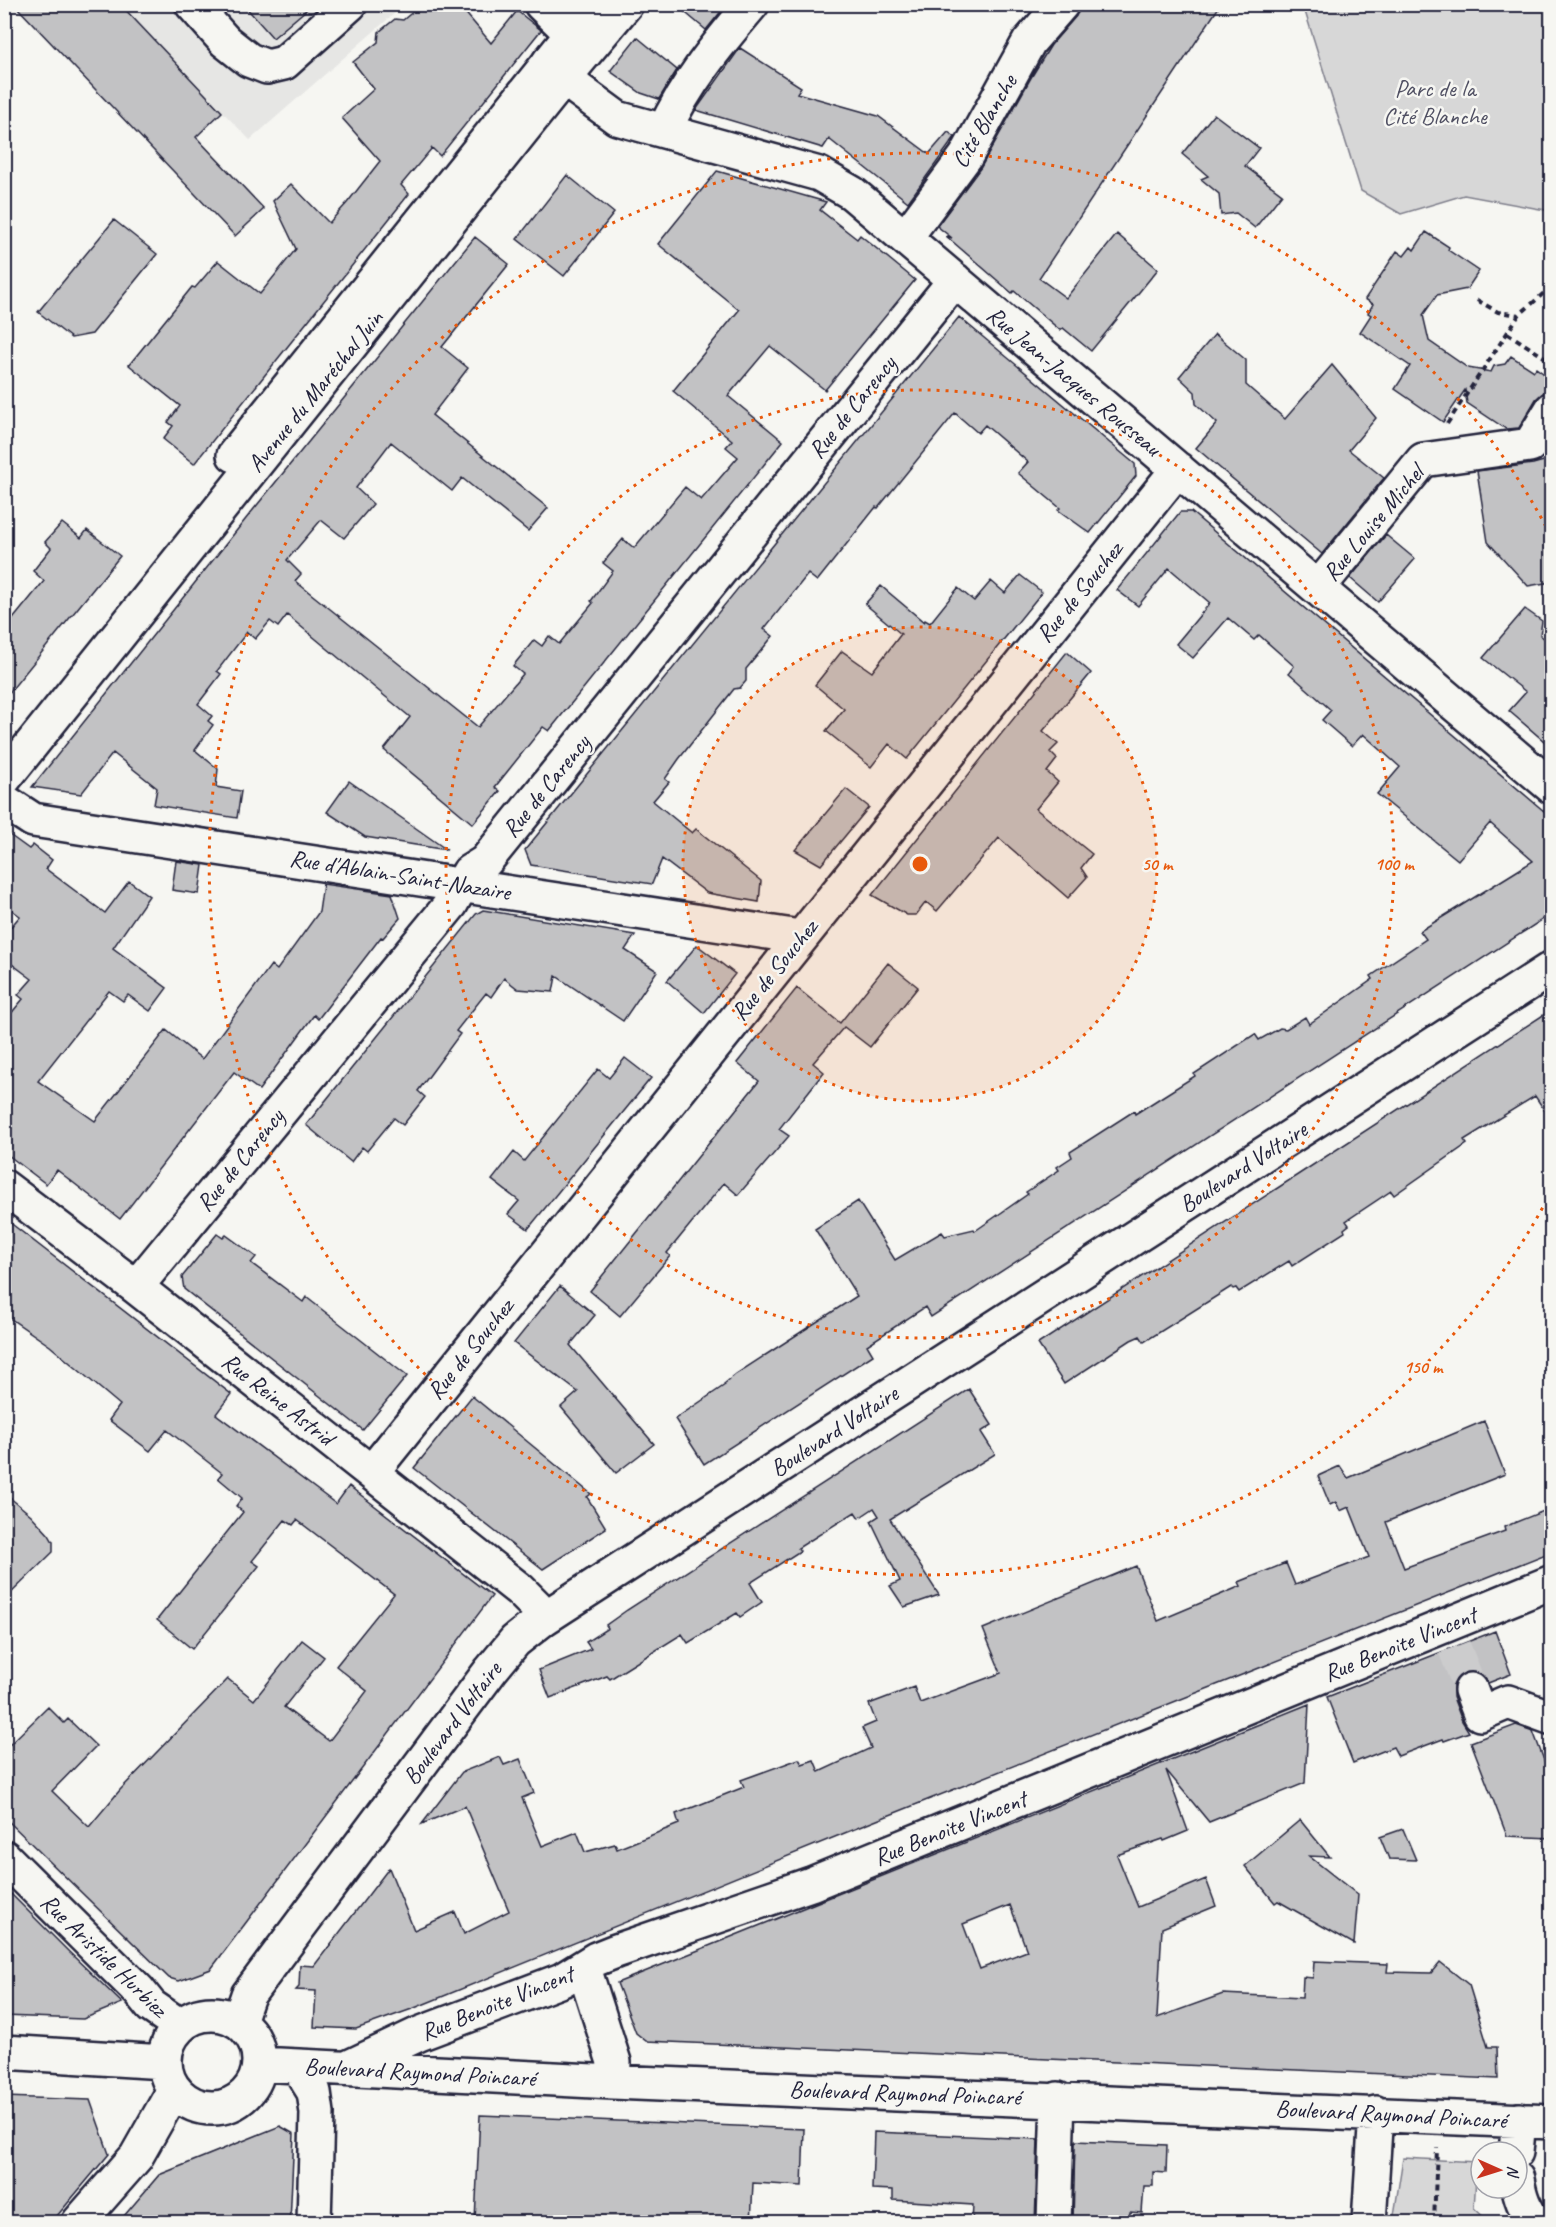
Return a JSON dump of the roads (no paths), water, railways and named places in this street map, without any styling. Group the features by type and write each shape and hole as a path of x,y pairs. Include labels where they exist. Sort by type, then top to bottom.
{"street":[{"path":"192,4 225,41 249,60 267,67 285,63 350,4"},
{"path":"541,4 572,34"},
{"name":"Avenue du Maréchal Juin","path":"4,778 557,70 572,34 596,4"},
{"name":"Avenue du Maréchal Juin","path":"4,744 557,70 626,4"},
{"path":"664,131 677,102 715,48 752,4"},
{"name":"Cité Blanche","path":"905,238 966,156 1029,42 1062,4"},
{"name":"Rue Jean-Jacques Rousseau","path":"557,70 579,90 617,118 819,174 852,193 1551,787"},
{"name":"Rue de Carency","path":"136,1287 451,904 469,872 485,862 955,280"},
{"name":"Rue Louise Michel","path":"1318,588 1423,460 1541,444 1551,409"},
{"name":"Rue de Souchez","path":"372,1472 800,937 1178,470"},
{"name":"Rue d'Ablain-Saint-Nazaire","path":"4,801 33,820 800,937"},
{"name":"Boulevard Voltaire","path":"239,2021 248,1995 515,1641 543,1619 1551,968"},
{"name":"Rue Reine Astrid","path":"4,1186 136,1287 520,1590 536,1606 543,1619"},
{"name":"Rue Benoite Vincent","path":"347,2068 419,2034 562,1980 596,1959 616,1951 812,1884 1450,1636 1551,1582"},
{"path":"1471,1690 1480,1714 1508,1702 1551,1718"},
{"name":"Rue Aristide Hurbiez","path":"4,1857 139,1990 152,2006 180,2026"},
{"path":"584,1968 614,2062 613,2082"},
{"path":"4,2052 169,2076 186,2101 202,2108 218,2108 234,2103 247,2094 260,2064 258,2048 250,2033 239,2021 225,2015 209,2013 193,2017 180,2026 168,2042 169,2076 136,2157 79,2223"},
{"name":"Boulevard Raymond Poincaré","path":"260,2064 613,2082 1059,2099 1551,2122"},
{"path":"298,2066 314,2092 316,2113 314,2223"},
{"path":"1054,2223 1059,2099"},
{"path":"1369,2223 1376,2113"},
{"path":"1517,2140 1519,2120"},
{"path":"1522,2200 1528,2214 1536,2223"}],"tunnel":[{"path":"1454,1647 1471,1690"}],"park label":[{"name":"Parc de la Cité Blanche","path":"1435,102"}]}
